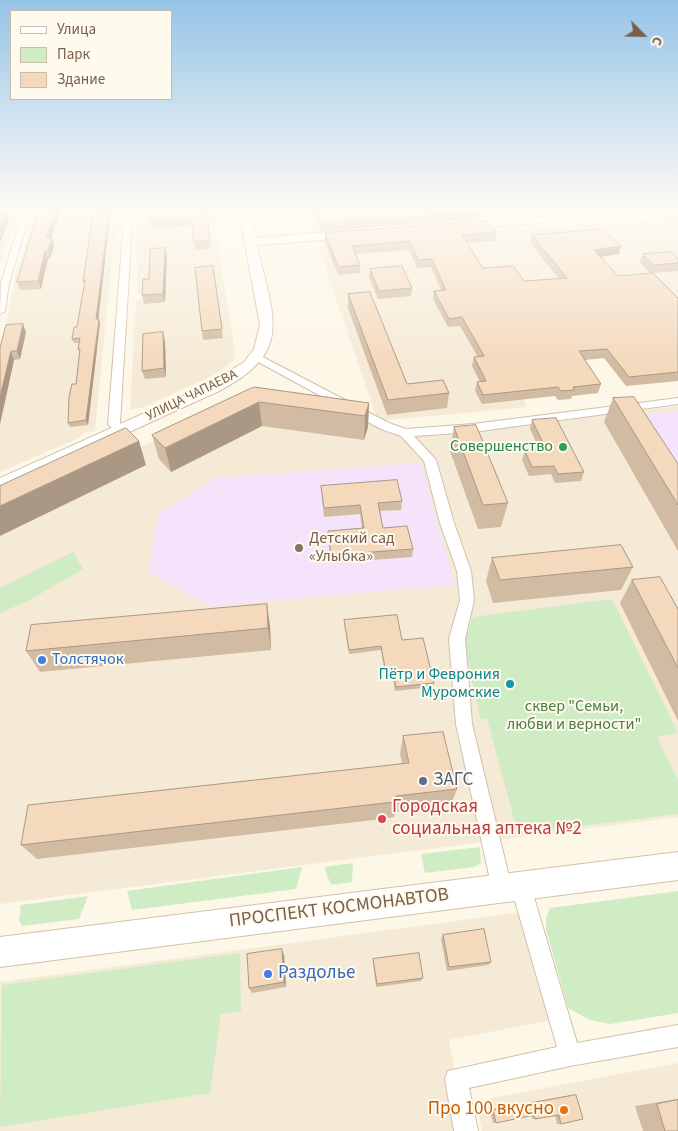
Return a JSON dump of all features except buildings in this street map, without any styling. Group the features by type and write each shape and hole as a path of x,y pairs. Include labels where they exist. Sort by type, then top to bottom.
{"main road":[{"name":"УЛИЦА ЧАПАЕВА","path":"0,484 213,388 235,376 257,357 265,340 267,325 254,260"},
{"name":"ПРОСПЕКТ КОСМОНАВТОВ","path":"0,952 678,866"}],"street":[{"path":"0,312 5,283 12,260"},
{"path":"120,430 114,424 125,260"},
{"path":"257,357 385,426 405,433 473,428 678,401"},
{"path":"405,433 430,460 447,523 464,571 467,600 457,639 464,724 511,888 570,1054"},
{"path":"466,1131 456,1078 570,1054 678,1036"}],"shaded area":[{"path":"20,260 112,260 95,431 83,433 79,438 0,472 0,354"},
{"path":"137,260 220,260 235,353 233,361 214,375 144,407 130,410 136,300 144,299 144,292 137,292"},
{"path":"323,260 678,260 678,317 461,293 527,407 378,421"},
{"path":"242,400 365,418 424,436 678,406 678,817 0,904 0,512"},
{"path":"678,411 678,480 635,416"},
{"name":"Детский сад «Улыбка»","path":"421,463 455,585 211,606 148,572 159,513 216,478"},
{"path":"523,912 551,1020 449,1040 466,1131 0,1131 0,982"},
{"path":"678,1063 678,1131 482,1131 476,1101"}],"green space":[{"path":"73,552 83,569 28,601 0,613 0,588"},
{"name":"сквер \"Семьи, любви и верности\"","path":"612,599 678,733 657,737 678,779 678,814 518,834 487,719 480,718 464,642 473,617"},
{"path":"480,847 481,863 474,867 425,873 421,854"},
{"path":"353,863 352,882 331,885 324,867"},
{"path":"302,867 296,889 132,910 127,891"},
{"path":"678,891 678,1013 610,1024 590,1020 568,1008 546,929 546,918 550,908"},
{"path":"88,896 79,919 22,926 19,920 21,905"},
{"path":"240,953 241,1011 221,1014 210,1093 0,1127 2,985"}],"place":[{"name":"Совершенство","path":"563,447"},
{"name":"Детский сад «Улыбка»","path":"299,548"},
{"name":"Толстячок","path":"42,660"},
{"name":"Пётр и Феврония Муромские","path":"510,684"},
{"name":"ЗАГС","path":"423,781"},
{"name":"Городская социальная аптека №2","path":"382,819"},
{"name":"Раздолье","path":"268,974"},
{"name":"Про 100 вкусно","path":"564,1110"}]}
